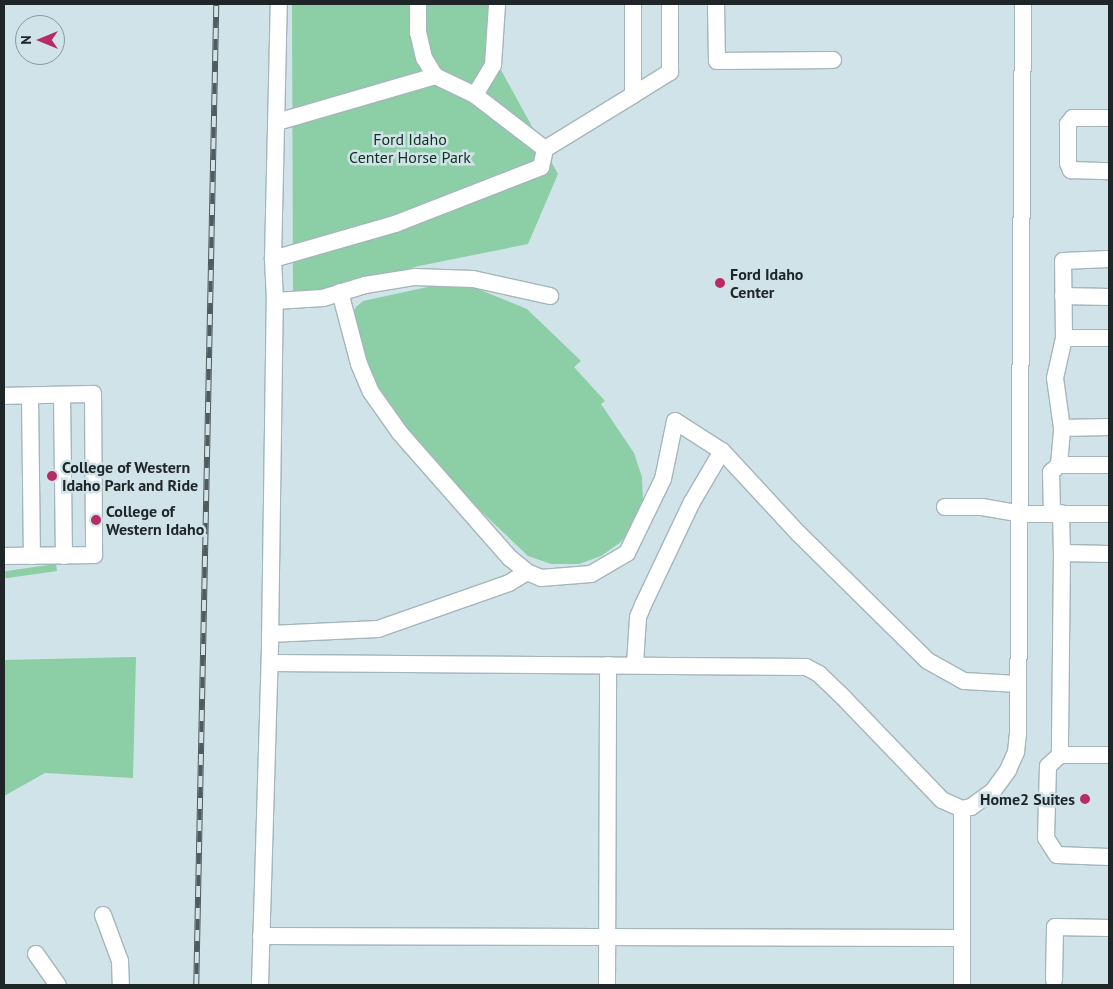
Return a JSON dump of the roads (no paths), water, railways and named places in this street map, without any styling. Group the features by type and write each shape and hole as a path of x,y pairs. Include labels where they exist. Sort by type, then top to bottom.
{"street":[{"path":"260,985 270,663 275,301 273,259 279,4"},
{"path":"418,4 418,33 424,58 435,76 475,94 545,149"},
{"path":"475,94 493,64 497,4"},
{"path":"633,4 633,95"},
{"path":"273,259 395,224 540,167 545,149 670,72 670,4"},
{"path":"716,4 717,60 833,60"},
{"path":"270,663 635,664 806,667 819,674 841,695 942,800 962,809 971,807 993,791 1008,770 1016,752 1018,734 1023,4"},
{"path":"276,122 435,76"},
{"path":"1109,118 1074,118 1068,124 1068,163 1071,170 1109,172"},
{"path":"1059,465 1062,428 1056,378 1064,338 1063,260 1109,259"},
{"path":"275,301 323,298 340,292 415,277 473,279 550,296"},
{"path":"340,292 359,364 371,392 400,433 510,558 527,572 541,578 591,574 627,553 664,479 675,421 722,452 798,533 928,661 964,681 1018,684"},
{"path":"1063,296 1109,297"},
{"path":"1064,338 1109,338"},
{"path":"4,396 93,394 94,555 4,556"},
{"path":"62,395 64,556"},
{"path":"30,396 32,556"},
{"path":"1062,428 1109,427"},
{"path":"635,664 638,617 692,502 722,452"},
{"path":"1060,755 1062,553 1051,472 1059,465 1109,465"},
{"path":"945,507 982,507 1021,514 1109,514"},
{"path":"1062,553 1109,554"},
{"path":"270,634 378,629 509,583 527,572"},
{"path":"607,985 608,665"},
{"path":"1109,755 1060,755 1048,766 1046,838 1050,848 1057,855 1109,857"},
{"path":"962,809 962,985"},
{"path":"103,915 120,961 122,985"},
{"path":"1054,980 1055,927 1109,928"},
{"path":"261,936 961,938"},
{"path":"36,954 58,985"}],"railway":[{"path":"196,985 216,4"}],"place":[{"name":"Ford Idaho Center","path":"720,283"},
{"name":"College of Western Idaho Park and Ride","path":"52,476"},
{"name":"College of Western Idaho","path":"96,520"},
{"name":"Home2 Suites","path":"1085,799"}],"park label":[{"name":"Ford Idaho Center Horse Park","path":"410,148"}]}
